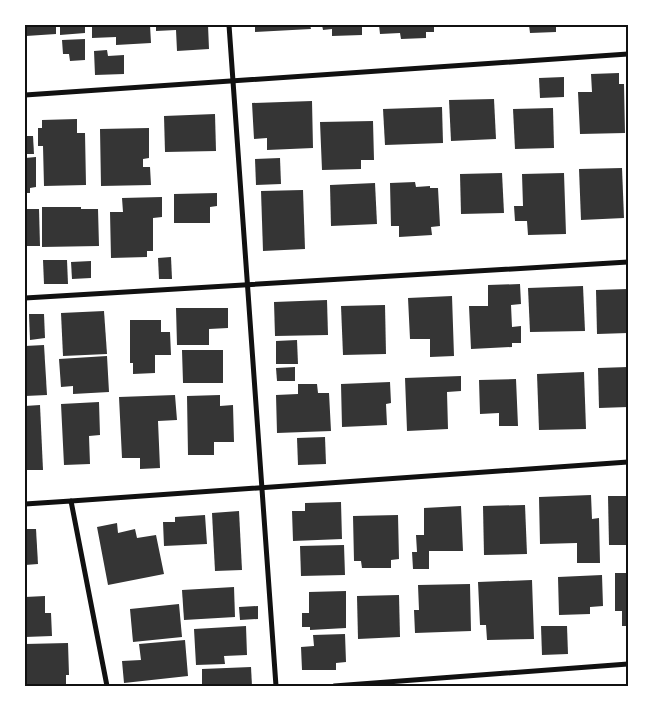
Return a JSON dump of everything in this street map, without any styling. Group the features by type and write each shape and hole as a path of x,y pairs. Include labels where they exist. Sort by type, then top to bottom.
{"street":[{"path":"229,25 276,686"},
{"path":"25,95 628,54"},
{"path":"25,298 628,262"},
{"path":"25,504 628,462"},
{"path":"71,501 107,686"},
{"path":"334,686 628,664"}],"building":[{"path":"26,25 56,25 56,34 26,36"},
{"path":"60,25 85,25 85,33 60,35"},
{"path":"92,25 150,25 151,43 116,45 116,37 92,38"},
{"path":"156,25 208,25 209,49 177,51 176,30 156,31"},
{"path":"255,25 310,25 311,29 255,32"},
{"path":"322,25 362,25 362,35 332,36 332,29 323,30"},
{"path":"379,25 434,25 434,32 426,32 426,38 401,39 400,33 380,34"},
{"path":"529,25 556,25 556,32 530,33"},
{"path":"85,39 85,60 70,61 69,54 63,54 62,40"},
{"path":"107,50 108,56 124,55 124,74 95,75 94,51"},
{"path":"619,73 619,84 624,84 625,133 580,134 578,92 592,92 591,74"},
{"path":"564,77 564,97 540,98 539,78"},
{"path":"494,99 496,139 451,141 449,100"},
{"path":"312,101 313,148 267,150 267,138 254,139 252,103"},
{"path":"442,107 443,143 385,145 383,109"},
{"path":"553,108 554,148 515,149 513,109"},
{"path":"215,114 216,151 165,152 164,116"},
{"path":"77,119 77,133 85,133 86,185 44,186 43,146 38,146 38,128 42,128 42,120"},
{"path":"373,121 374,160 361,160 361,169 322,170 320,122"},
{"path":"149,128 149,158 143,159 143,167 150,167 151,185 101,186 100,129"},
{"path":"25,136 33,136 34,154 25,154"},
{"path":"36,157 36,187 30,188 30,193 25,193 25,158"},
{"path":"280,158 281,184 256,185 255,159"},
{"path":"622,168 624,218 581,220 579,169"},
{"path":"502,173 504,213 461,214 460,174"},
{"path":"564,173 566,234 528,235 527,221 515,221 514,206 523,206 522,174"},
{"path":"415,182 416,187 430,186 430,188 438,188 440,226 431,227 432,235 399,237 399,226 391,226 390,183"},
{"path":"375,183 377,224 331,226 330,185"},
{"path":"303,190 305,249 263,251 261,191"},
{"path":"217,193 217,206 210,207 210,223 174,223 174,194"},
{"path":"162,197 162,217 153,218 153,251 147,251 147,257 111,258 110,212 123,212 122,198"},
{"path":"42,207 98,209 99,246 42,247"},
{"path":"25,209 39,209 40,246 25,246"},
{"path":"171,257 172,279 159,279 158,258"},
{"path":"43,260 67,260 68,284 44,284"},
{"path":"91,261 91,278 72,279 71,262"},
{"path":"520,284 521,304 511,305 512,327 521,326 521,343 512,343 512,347 471,349 469,306 488,306 488,285"},
{"path":"583,286 585,331 530,332 528,288"},
{"path":"628,289 628,333 597,334 596,290"},
{"path":"452,296 454,356 430,357 430,339 410,339 408,298"},
{"path":"327,300 328,335 275,336 274,302"},
{"path":"385,305 386,354 343,355 341,306"},
{"path":"176,308 228,308 228,328 209,329 209,345 177,345"},
{"path":"104,311 107,354 63,356 61,313"},
{"path":"29,314 44,314 45,338 30,340"},
{"path":"130,320 161,320 161,332 170,332 171,355 155,355 155,373 133,374 133,363 130,363"},
{"path":"297,340 298,364 276,364 276,341"},
{"path":"44,345 47,395 25,396 25,346"},
{"path":"182,350 223,350 223,383 183,383"},
{"path":"107,356 109,392 73,394 73,386 61,387 59,359"},
{"path":"295,367 295,381 277,381 276,368"},
{"path":"628,367 628,407 599,408 598,368"},
{"path":"584,372 586,429 539,430 537,374"},
{"path":"461,376 461,391 447,392 448,429 407,431 405,378"},
{"path":"516,379 518,426 499,426 499,413 480,414 479,380"},
{"path":"390,382 391,403 386,404 387,425 342,427 341,384"},
{"path":"298,384 317,384 318,393 329,393 331,431 277,433 276,395 298,394"},
{"path":"175,395 177,420 158,421 160,468 140,469 140,458 122,458 119,397"},
{"path":"220,395 220,406 233,405 234,442 214,442 214,455 188,455 187,396"},
{"path":"99,402 100,435 89,436 90,464 64,465 61,404"},
{"path":"40,405 43,470 25,470 25,406"},
{"path":"325,437 326,464 298,465 297,438"},
{"path":"591,495 592,519 599,518 600,563 577,563 577,543 540,544 539,497"},
{"path":"608,496 628,496 628,545 609,545"},
{"path":"341,502 342,539 293,541 292,511 305,511 305,503"},
{"path":"525,505 527,554 484,555 483,506"},
{"path":"461,506 463,551 429,551 429,569 413,569 412,552 417,552 416,535 424,535 424,508"},
{"path":"239,511 242,570 215,571 212,513"},
{"path":"205,515 207,544 164,546 163,522 175,522 175,517"},
{"path":"398,515 399,559 391,560 391,568 362,568 361,561 354,561 353,516"},
{"path":"117,523 118,533 135,529 137,538 156,535 164,574 108,585 97,527"},
{"path":"25,529 36,529 38,564 25,565"},
{"path":"344,545 345,575 301,576 300,546"},
{"path":"615,573 628,573 628,626 622,626 622,611 615,611"},
{"path":"602,575 603,606 590,607 590,614 559,615 558,577"},
{"path":"532,580 534,639 487,640 486,625 480,625 478,582"},
{"path":"470,584 471,631 415,633 414,610 419,610 418,585"},
{"path":"234,587 235,617 184,620 182,590"},
{"path":"346,591 346,628 310,630 310,627 302,627 302,613 309,613 309,592"},
{"path":"399,595 400,637 358,639 357,596"},
{"path":"45,596 45,613 51,613 52,636 25,637 25,597"},
{"path":"179,604 182,637 133,642 130,609"},
{"path":"258,606 258,619 240,620 239,607"},
{"path":"246,626 247,655 224,656 225,664 196,665 194,629"},
{"path":"541,626 567,626 568,654 542,655"},
{"path":"345,634 346,662 336,663 336,670 302,670 301,647 314,646 313,635"},
{"path":"185,640 188,676 124,683 122,661 141,660 139,644"},
{"path":"68,643 69,675 66,675 66,686 25,686 25,644"},
{"path":"251,667 252,686 202,686 202,669"}]}
